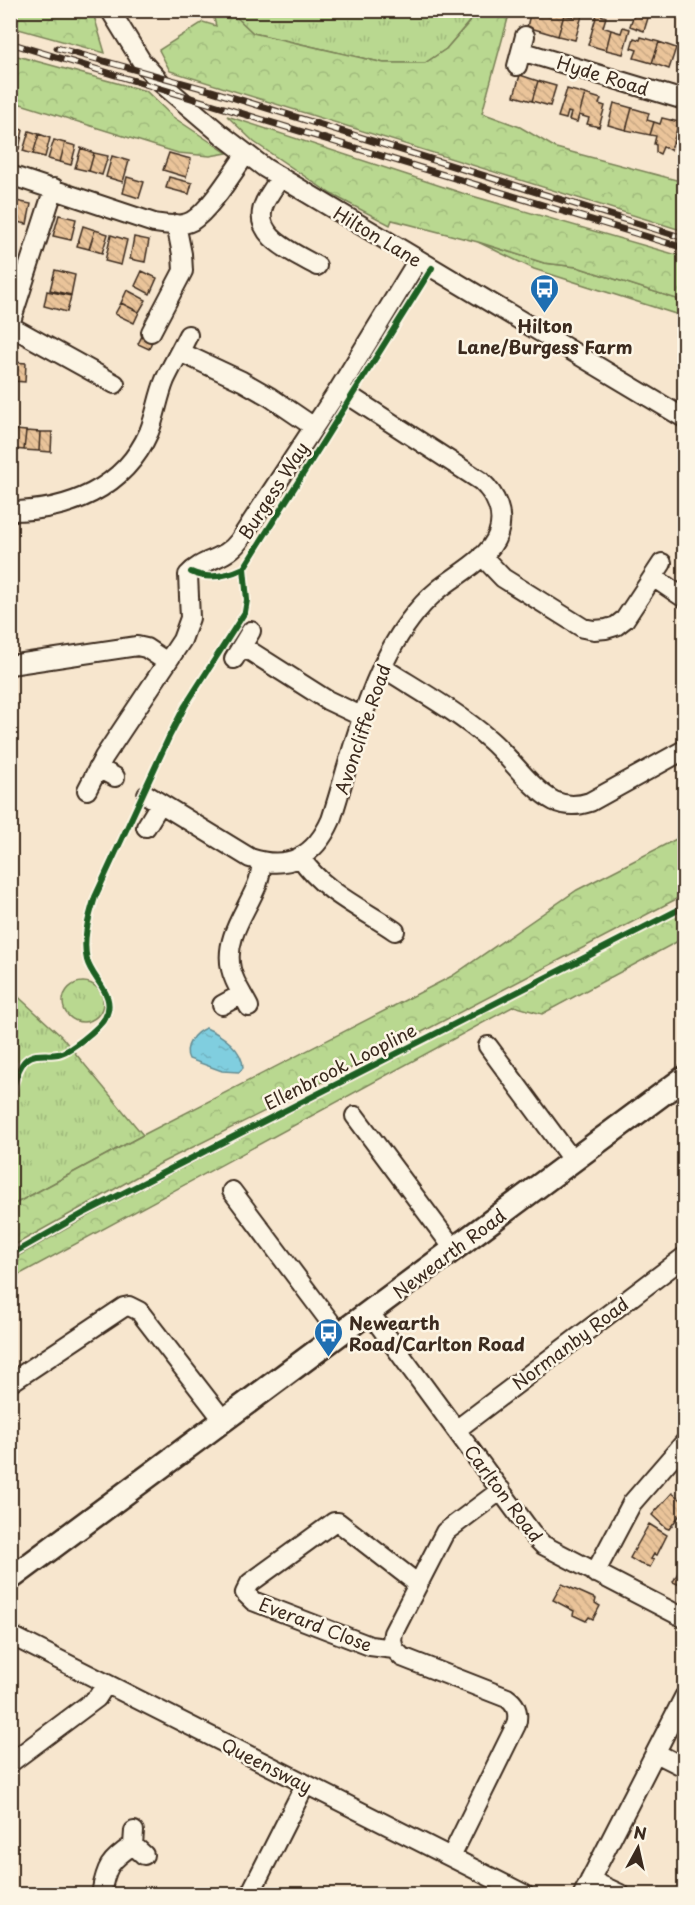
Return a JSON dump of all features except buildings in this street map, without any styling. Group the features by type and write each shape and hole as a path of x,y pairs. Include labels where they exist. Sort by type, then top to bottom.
{"main road":[{"name":"Newearth Road","path":"10,1579 684,1078"}],"street":[{"name":"Hilton Lane","path":"110,10 142,62 162,83 246,154 280,177 684,418"},
{"name":"Hyde Road","path":"521,51 684,100"},
{"path":"10,175 153,223 176,224 192,221 211,202 246,154"},
{"path":"280,177 264,203 262,215 267,232 275,241 317,266"},
{"path":"54,188 10,325 114,384"},
{"path":"151,332 183,271 176,224"},
{"name":"Burgess Way","path":"87,790 98,768 182,640 190,618 188,575 233,549 339,389 418,260"},
{"path":"10,511 47,509 70,504 108,483 124,468 139,451 148,434 165,380 188,335"},
{"path":"180,352 242,381 314,427"},
{"name":"Avoncliffe Road","path":"301,858 314,848 328,827 363,717 382,667 398,638 422,604 483,556 498,535 501,519 495,498 490,489 481,481 339,389"},
{"path":"483,556 503,578 572,622 594,630 616,626 625,619 657,570 684,598"},
{"path":"242,645 327,700 363,717"},
{"path":"10,665 137,646 146,648 167,662"},
{"path":"382,667 470,725 490,741 541,791 554,801 567,805 578,806 590,802 684,750"},
{"path":"98,768 115,777"},
{"path":"146,827 154,800 242,854 262,862 280,863 301,858 308,869 324,884 389,920"},
{"path":"222,1005 246,1001 231,968 231,943 258,883 262,862"},
{"path":"488,1046 573,1161"},
{"path":"355,1115 454,1249"},
{"path":"232,1190 340,1335"},
{"name":"Normanby Road","path":"456,1430 684,1257"},
{"path":"10,1383 124,1307 129,1306 139,1311 224,1421"},
{"name":"Carlton Road","path":"370,1313 534,1536 543,1545 684,1618"},
{"path":"595,1573 632,1503 684,1443"},
{"name":"Everard Close","path":"451,1857 516,1725 517,1710 513,1702 507,1698 402,1657 394,1649 393,1632 445,1532 501,1490"},
{"name":"Everard Close","path":"394,1649 370,1646 253,1601 245,1593 246,1588 334,1522 338,1522 418,1584"},
{"name":"Queensway","path":"10,1635 524,1894"},
{"path":"10,1763 97,1698 106,1684"},
{"path":"620,1894 587,1887 684,1697"},
{"path":"656,1753 684,1767"},
{"path":"250,1894 305,1785"},
{"path":"101,1894 108,1865 114,1857 137,1844"}],"green space":[{"path":"229,10 253,33 384,63 425,63 446,49 479,11 510,11 482,113 520,127 556,148 684,182 684,231 170,71 159,50 203,22 216,26 212,11"},
{"path":"10,11 70,11 94,16 105,53 11,27"},
{"path":"229,11 478,11 446,49 425,63 384,63 253,33"},
{"path":"10,54 146,91 173,117 227,153 210,156 178,153 11,101"},
{"path":"227,116 462,193 684,257 684,317 677,299 577,267 544,263 478,242 392,220 390,225 331,194 254,142"},
{"path":"478,242 544,263 577,267 677,299 682,316 534,269"},
{"path":"684,835 684,895 399,1044 163,1162 11,1247 11,1206 143,1135 452,976 577,890"},
{"path":"684,911 684,938 542,1014 514,1006 11,1279 11,1260 94,1213"},
{"path":"83,982 97,988 103,1002 97,1016 83,1022 69,1016 63,1002 69,988"},
{"path":"11,990 61,1036 143,1135 11,1206"}],"water":[{"path":"206,1028 225,1039 236,1049 243,1068 239,1072 222,1071 189,1059 187,1050 191,1040"}],"railway":[{"path":"10,43 684,248"},
{"path":"57,48 212,91 684,238"}],"cycle path":[{"path":"191,572 204,576 218,576 244,568 432,268"},
{"path":"10,1101 18,1072 27,1059 34,1056 54,1055 70,1049 97,1028 105,1018 108,1002 87,960 85,944 95,897 185,706 245,612 247,600 244,568"},
{"name":"Ellenbrook Loopline","path":"10,1255 84,1213 684,907"}],"place":[{"name":"Hilton Lane/Burgess Farm","path":"545,314"},
{"name":"Newearth Road/Carlton Road","path":"328,1358"}]}
